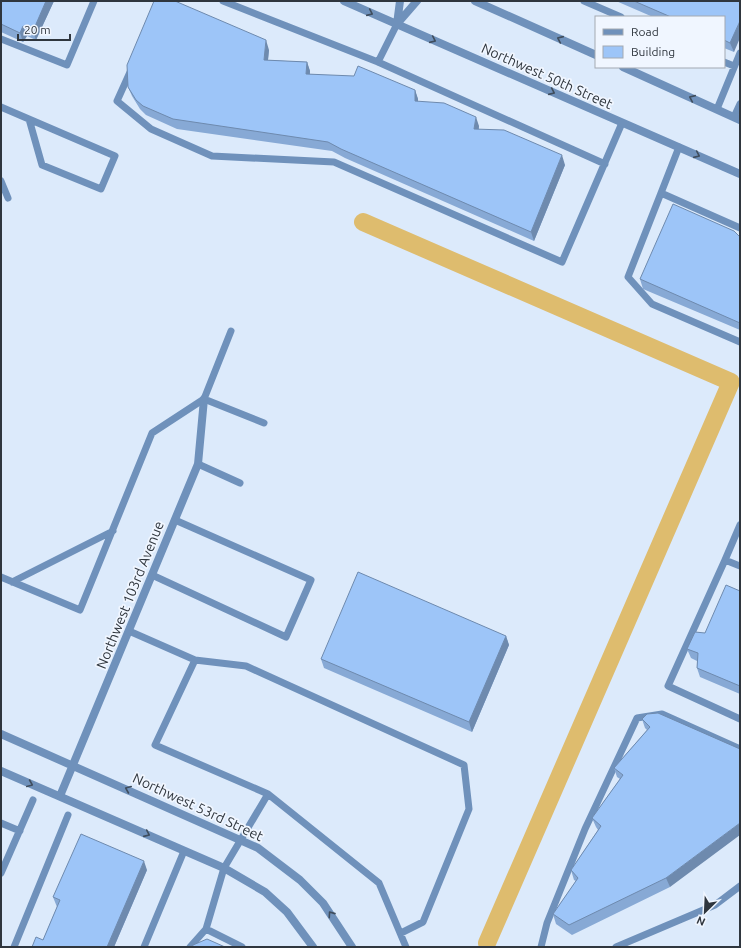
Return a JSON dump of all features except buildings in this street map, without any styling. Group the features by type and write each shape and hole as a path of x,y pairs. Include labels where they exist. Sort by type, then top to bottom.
{"street":[{"name":"Northwest 50th Street","path":"344,1 740,174"},
{"path":"397,24 400,1"},
{"path":"397,24 417,1"},
{"path":"476,1 595,55"},
{"path":"625,68 737,118"},
{"name":"Northwest 103rd Avenue","path":"60,796 198,464 204,399"},
{"name":"Northwest 53rd Street","path":"1,734 258,848 300,880 323,903 352,947"},
{"path":"1,771 224,868 264,892 286,912 313,947"}],"lane":[{"path":"1,39 67,66 94,1"},
{"path":"223,1 378,62 605,164"},
{"path":"584,1 619,16"},
{"path":"378,62 397,24"},
{"path":"717,109 740,53"},
{"path":"725,62 734,66"},
{"path":"132,66 118,102 151,129 212,156 334,162 562,262 622,123"},
{"path":"737,118 740,104"},
{"path":"1,107 29,119 115,156 101,189 42,165 29,119"},
{"path":"679,147 628,278 652,304 740,342"},
{"path":"1,181 8,198"},
{"path":"661,193 740,228"},
{"path":"1,577 80,610 152,433 204,399 231,331"},
{"path":"204,399 264,423"},
{"path":"198,464 240,483"},
{"path":"152,575 286,637 312,580 175,520"},
{"path":"740,525 668,686 740,719"},
{"path":"12,582 113,531"},
{"path":"725,560 740,566"},
{"path":"129,632 194,660 246,666 464,765 469,809 423,922 400,933"},
{"path":"194,660 155,745 268,794 379,883 406,947"},
{"path":"541,947 547,923 585,829 637,718 662,714 740,749"},
{"path":"190,947 206,929 224,868 268,794"},
{"path":"1,874 33,800"},
{"path":"14,947 68,815"},
{"path":"1,823 20,831"},
{"path":"144,947 184,851"},
{"path":"616,947 715,905 740,886"},
{"path":"206,929 242,947"}],"waterway":[{"path":"363,222 731,382 487,943"}]}
